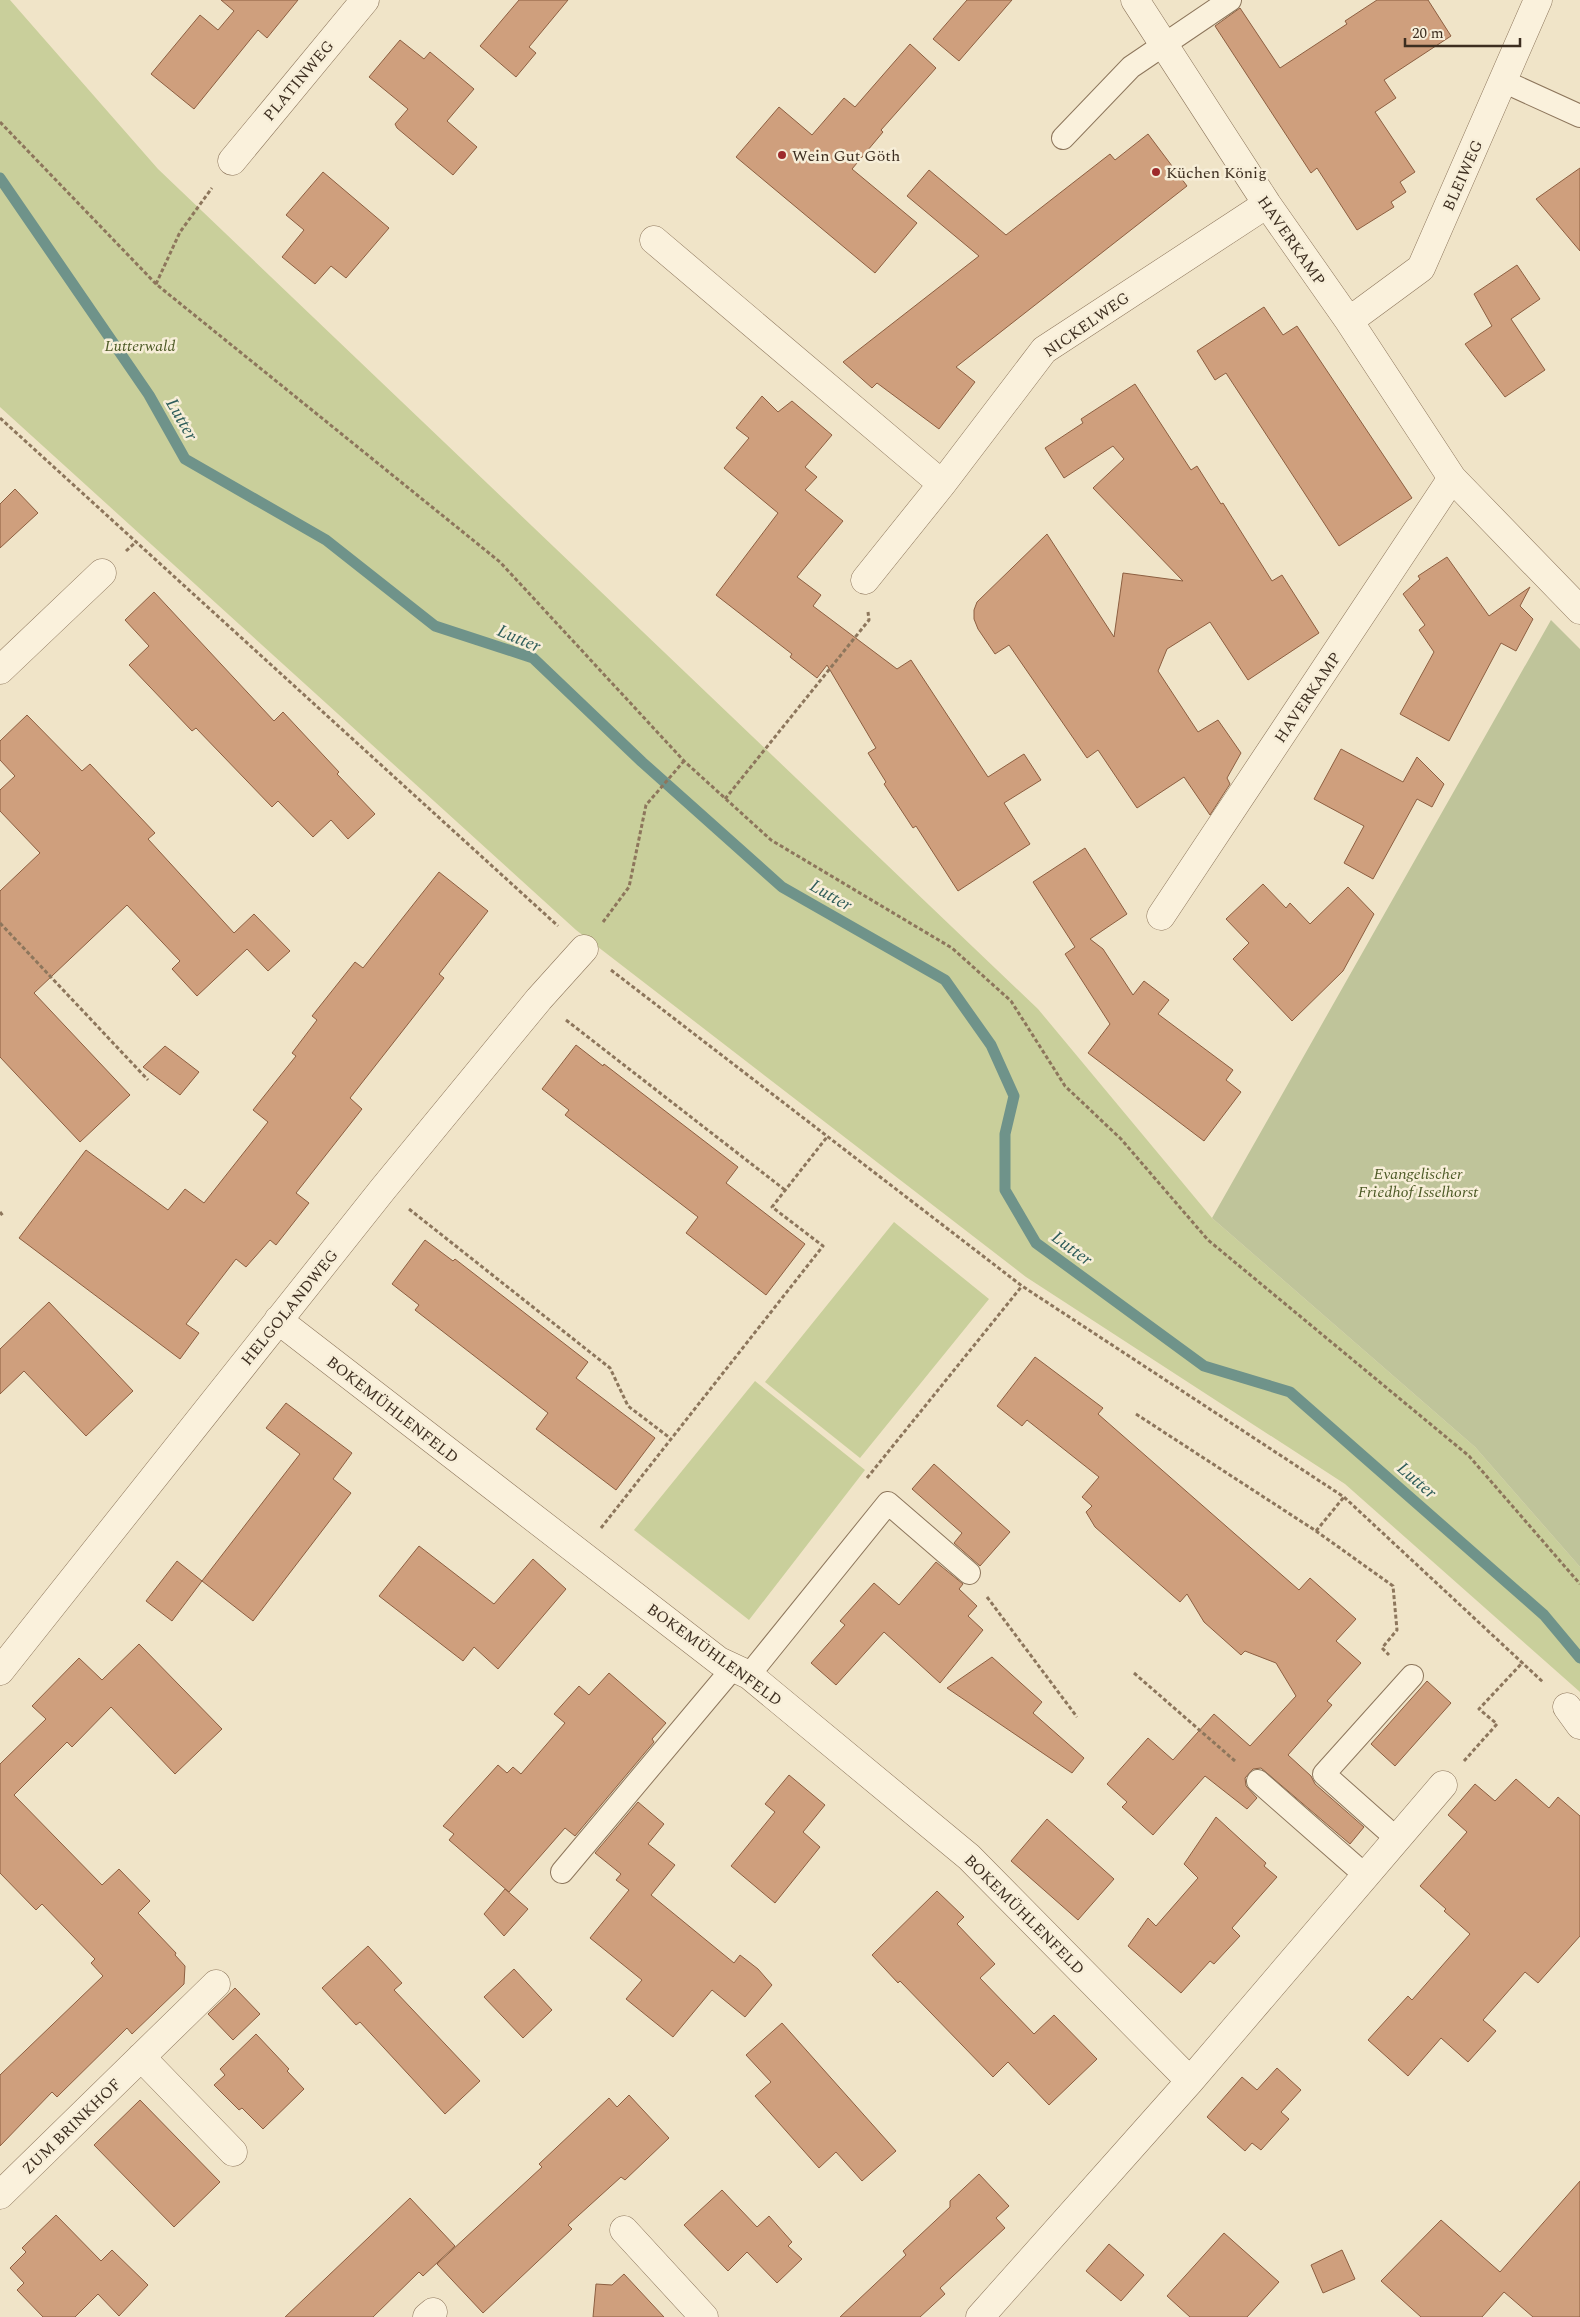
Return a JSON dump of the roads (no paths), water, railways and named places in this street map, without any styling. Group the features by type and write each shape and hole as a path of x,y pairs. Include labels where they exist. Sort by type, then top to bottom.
{"street":[{"name":"PLATINWEG","path":"232,160 365,0"},
{"name":"HAVERKAMP","path":"1135,0 1267,204 1349,321 1452,478 1580,610"},
{"name":"BLEIWEG","path":"1349,321 1421,268 1538,0"},
{"name":"NICKELWEG","path":"865,580 942,484 1044,350 1267,204"},
{"path":"654,240 942,484"},
{"name":"HAVERKAMP","path":"1161,916 1452,478"},
{"path":"0,670 102,573"},
{"name":"HELGOLANDWEG","path":"0,1669 383,1189 539,999 584,949"},
{"name":"BOKEMÜHLENFELD","path":"278,1320 719,1661 741,1672 969,1857 1190,2081"},
{"path":"980,2317 1190,2081 1443,1785"},
{"name":"ZUM BRINKHOF","path":"0,2194 216,1984"},
{"path":"141,2057 233,2152"},
{"path":"624,2230 704,2317"}],"lane":[{"path":"1063,138 1131,67 1230,0"},
{"path":"1503,81 1580,116"},
{"path":"562,1872 741,1672 888,1503 968,1573"},
{"path":"1396,1838 1324,1774 1412,1676"},
{"path":"1258,1781 1365,1875"}],"waterway":[{"name":"Lutter","path":"0,178 149,395 185,459 326,540 435,626 533,658 642,762 782,887 945,980 991,1045 1014,1096 1005,1134 1005,1190 1036,1243 1204,1366 1290,1392 1544,1615 1580,1658"}],"place":[{"name":"Wein Gut Göth","path":"782,155"},
{"name":"Küchen König","path":"1156,172"}],"park label":[{"name":"Lutterwald","path":"140,345"},
{"name":"Evangelischer Friedhof Isselhorst","path":"1418,1182"}]}
